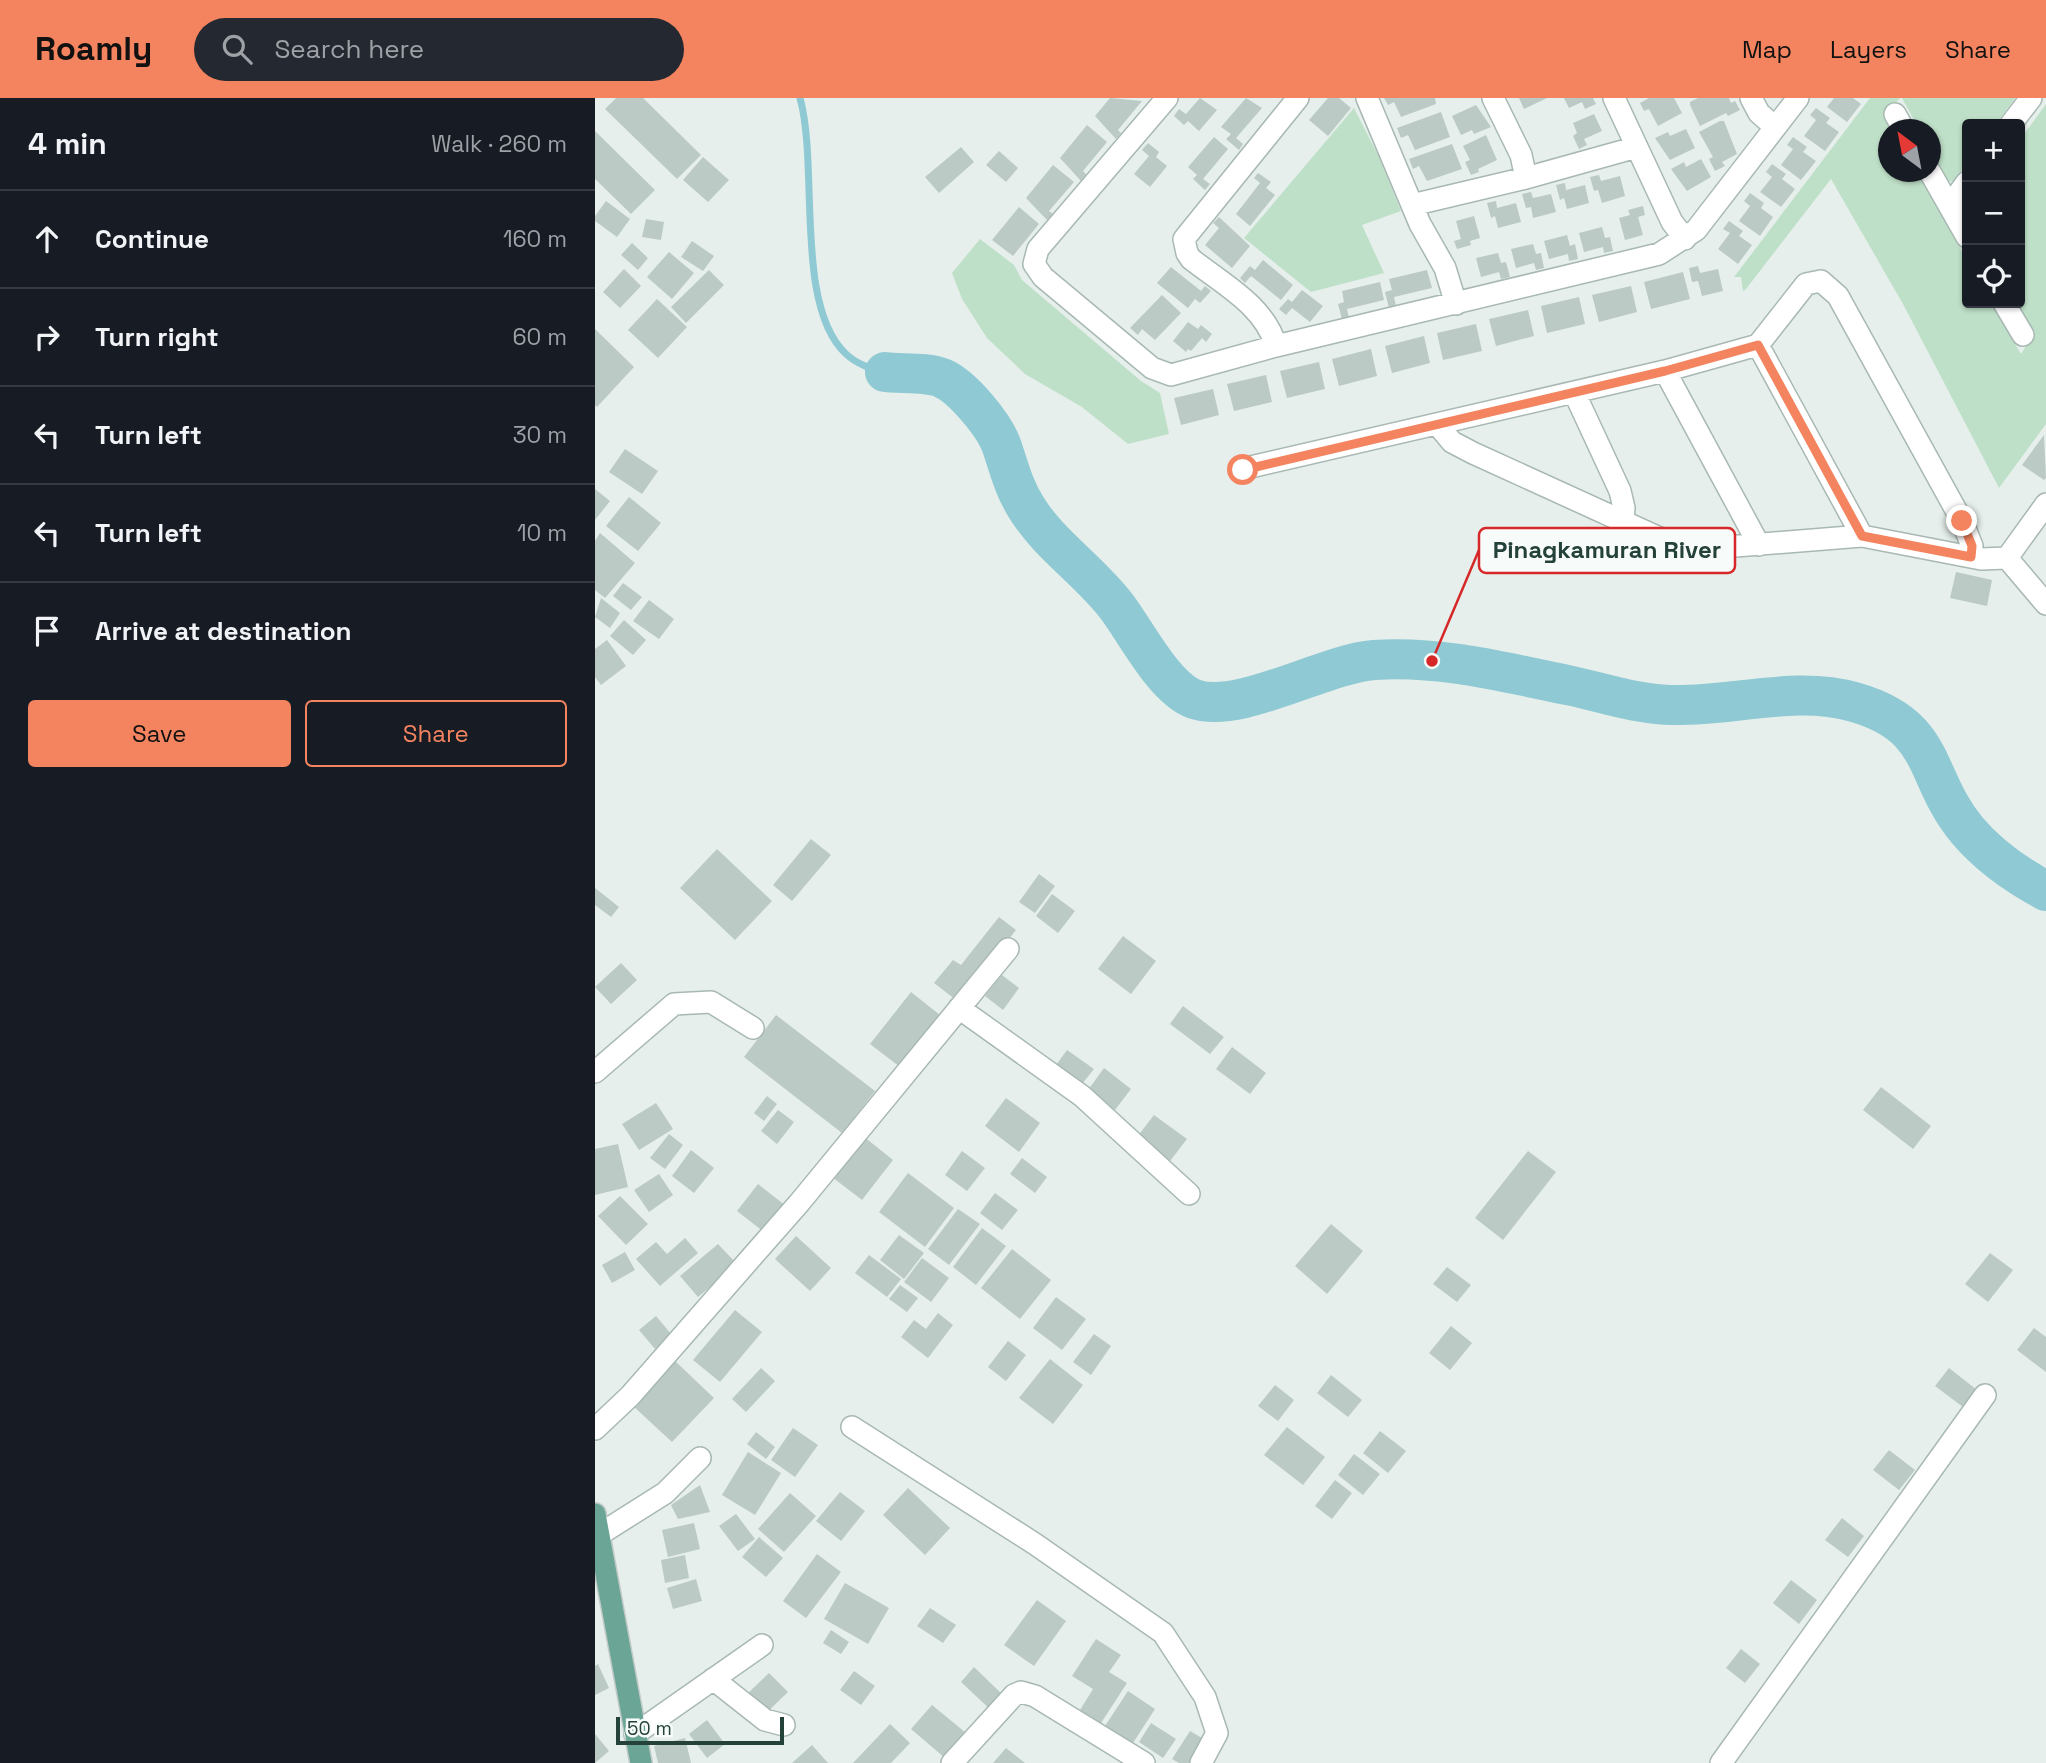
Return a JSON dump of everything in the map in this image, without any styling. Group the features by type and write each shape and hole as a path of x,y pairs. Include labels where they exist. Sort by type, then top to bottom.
{"main road":[{"path":"597,1524 641,1763"}],"street":[{"path":"1167,98 1038,250 1034,264 1043,277 1152,368 1164,374 1179,373 1276,346 1659,254 1696,230 1798,98"},
{"path":"1276,346 1271,329 1262,316 1192,259 1187,253 1184,239 1298,98"},
{"path":"1367,98 1412,205 1445,268 1457,304"},
{"path":"1493,98 1521,155 1527,178"},
{"path":"1614,98 1672,222 1685,239"},
{"path":"1751,98 1759,113 1775,127"},
{"path":"2015,119 2031,98"},
{"path":"1412,205 1527,178 1637,147"},
{"path":"1936,182 1962,228"},
{"path":"1950,205 1962,189"},
{"path":"1243,470 1665,371 1758,345 1807,284 1821,281 1834,289 1962,521 1972,546 1971,557"},
{"path":"2007,308 2023,335"},
{"path":"1758,345 1862,536"},
{"path":"1665,371 1759,545"},
{"path":"1574,392 1620,491 1625,508 1623,520"},
{"path":"1437,424 1452,442 1473,453 1687,549 1862,536 1971,557 2007,558 2046,604"},
{"path":"2007,558 2046,504"},
{"path":"595,1429 630,1396 800,1202 1008,949"},
{"path":"595,1072 674,1004 711,1002 753,1028"},
{"path":"959,1008 1082,1096 1189,1194"},
{"path":"1721,1763 1985,1395"},
{"path":"852,1427 1035,1544 1163,1633 1205,1697 1217,1733 1201,1763"},
{"path":"597,1524 665,1493 700,1458"},
{"path":"635,1734 762,1645"},
{"path":"713,1679 765,1720 784,1726"},
{"path":"952,1763 1014,1695 1021,1692 1035,1696 1144,1763"}],"green space":[{"path":"1870,98 1900,98 1885,115 1887,119 1878,119 1878,182 1923,182 1962,251 1962,308 1994,308 2021,354 2035,332 2019,308 2025,308 2025,133 2046,104 2046,424 1999,488 1903,304 1831,179 1746,289 1743,291 1741,277 1734,277"},
{"path":"1902,98 2015,98 2000,119 1962,119 1962,170 1952,182 1941,174 1941,119 1914,119"},
{"path":"1354,108 1379,157 1401,211 1362,225 1384,273 1311,292 1244,238"},
{"path":"980,239 1014,265 1022,280 1141,381 1160,393 1169,434 1128,444 1082,407 1025,374 987,338 962,299 952,273"}],"building":[{"path":"616,98 643,98 701,155 677,179 605,109"},
{"path":"1110,98 1142,101 1118,130 1121,133 1116,139 1095,116"},
{"path":"1200,98 1217,110 1199,131 1188,121 1184,125 1174,116 1179,109 1186,114"},
{"path":"1246,98 1262,108 1236,138 1243,144 1239,150 1226,139 1231,134 1221,127"},
{"path":"1328,98 1339,98 1351,108 1328,136 1309,120"},
{"path":"1384,98 1435,98 1436,104 1401,117 1394,102 1388,105"},
{"path":"1519,98 1547,98 1524,109"},
{"path":"1564,98 1593,98 1596,104 1585,109 1582,102 1569,108"},
{"path":"1649,98 1674,98 1682,113 1658,126 1649,109 1644,111 1640,103"},
{"path":"1698,98 1729,98 1731,103 1735,101 1740,110 1728,116 1726,113 1700,126 1690,105 1690,102"},
{"path":"1834,98 1853,98 1861,104 1847,122 1827,107"},
{"path":"1476,105 1491,127 1474,134 1472,130 1461,135 1452,116"},
{"path":"1816,108 1830,118 1826,123 1839,132 1825,151 1804,136 1816,120 1810,115"},
{"path":"1441,112 1450,137 1415,150 1408,135 1401,138 1397,128"},
{"path":"1594,114 1602,131 1584,139 1587,145 1579,149 1573,136 1577,133 1573,123"},
{"path":"1724,121 1737,154 1722,162 1725,166 1715,171 1709,159 1713,157 1699,132"},
{"path":"1087,125 1107,142 1083,171 1086,174 1081,181 1060,158"},
{"path":"1686,129 1695,148 1670,160 1655,138 1668,132 1670,136"},
{"path":"595,131 655,190 631,214 595,179"},
{"path":"1486,135 1497,160 1471,175 1465,162 1470,160 1463,146"},
{"path":"1214,137 1228,149 1203,179 1210,184 1205,190 1193,179 1197,175 1188,167"},
{"path":"1793,137 1807,147 1803,152 1816,161 1801,180 1781,165 1793,149 1787,145"},
{"path":"1148,143 1159,152 1156,157 1167,166 1150,187 1134,174 1149,156 1142,150"},
{"path":"1452,144 1462,169 1427,181 1419,166 1413,169 1409,159"},
{"path":"961,147 974,162 939,193 925,177"},
{"path":"999,151 1018,168 1006,182 986,165"},
{"path":"703,157 729,180 708,202 683,180"},
{"path":"1701,159 1711,177 1687,191 1671,169 1684,162 1686,167"},
{"path":"1772,164 1786,174 1782,179 1795,189 1781,207 1760,192 1772,177 1766,172"},
{"path":"1053,165 1074,182 1049,211 1053,214 1047,220 1026,198"},
{"path":"1258,173 1271,182 1266,188 1275,195 1250,226 1236,214 1260,183 1254,178"},
{"path":"1599,175 1601,181 1620,176 1625,196 1602,203 1598,190 1594,191 1590,177"},
{"path":"1565,183 1566,190 1585,185 1589,203 1567,209 1564,198 1560,200 1556,185"},
{"path":"1531,192 1533,198 1551,194 1556,212 1533,218 1531,207 1526,208 1522,194"},
{"path":"1750,193 1764,203 1761,208 1773,217 1760,236 1739,221 1750,206 1744,201"},
{"path":"606,201 630,219 617,237 595,221 595,216"},
{"path":"1496,201 1497,208 1516,203 1521,222 1498,228 1495,216 1491,218 1487,203"},
{"path":"1643,206 1645,215 1638,217 1643,235 1625,240 1619,218 1630,215 1628,210"},
{"path":"1019,207 1039,224 1013,256 992,240"},
{"path":"1474,216 1480,238 1470,241 1471,245 1457,249 1454,241 1461,239 1456,221"},
{"path":"1219,217 1250,246 1232,268 1205,245 1219,228 1213,223"},
{"path":"646,219 664,222 661,240 642,237"},
{"path":"1729,221 1743,231 1739,236 1752,245 1738,264 1718,249 1730,233 1723,229"},
{"path":"1602,227 1605,238 1610,237 1613,251 1604,253 1603,247 1584,252 1579,233"},
{"path":"1567,235 1570,246 1575,244 1578,259 1569,261 1568,254 1549,259 1544,241"},
{"path":"692,241 714,256 703,271 681,257"},
{"path":"632,243 648,258 638,270 621,255"},
{"path":"1533,244 1536,254 1541,253 1544,268 1536,270 1534,263 1516,268 1511,249"},
{"path":"669,252 694,273 672,299 647,277"},
{"path":"1498,253 1501,263 1506,262 1510,277 1501,279 1499,272 1481,277 1476,258"},
{"path":"1263,260 1293,285 1281,300 1251,276 1245,283 1240,278 1250,266 1255,270"},
{"path":"1698,266 1700,273 1718,269 1723,291 1702,296 1698,281 1692,282 1689,268"},
{"path":"1171,267 1201,291 1205,286 1211,291 1200,303 1195,299 1188,308 1157,283"},
{"path":"624,269 641,286 620,308 603,292"},
{"path":"709,270 724,285 686,323 671,307"},
{"path":"1427,270 1432,288 1394,297 1396,306 1389,308 1385,292 1392,290 1389,279"},
{"path":"1683,272 1690,299 1651,309 1644,282"},
{"path":"1380,282 1384,300 1347,309 1349,318 1342,319 1338,304 1344,302 1342,291"},
{"path":"1631,286 1637,312 1599,322 1592,295"},
{"path":"1302,290 1323,306 1310,322 1292,308 1286,315 1279,309 1288,299 1292,302"},
{"path":"1162,295 1181,313 1155,340 1142,329 1138,335 1130,328"},
{"path":"1579,297 1585,324 1547,333 1541,306"},
{"path":"657,299 687,327 658,358 628,330"},
{"path":"1528,310 1534,336 1496,346 1489,319"},
{"path":"1188,322 1198,329 1201,325 1212,334 1206,342 1202,338 1191,351 1188,349 1186,352 1173,341"},
{"path":"1476,324 1482,351 1443,360 1437,333"},
{"path":"595,329 634,367 597,407 595,405"},
{"path":"1424,336 1430,363 1392,373 1385,346"},
{"path":"1371,349 1377,376 1339,386 1332,359"},
{"path":"1319,362 1325,389 1287,398 1280,371"},
{"path":"1266,375 1272,402 1234,411 1227,384"},
{"path":"1213,389 1219,415 1181,425 1174,398"},
{"path":"2044,435 2046,478 2044,480 2022,465"},
{"path":"625,449 658,471 642,494 609,472"},
{"path":"595,489 610,501 595,520"},
{"path":"629,497 661,523 638,551 606,526"},
{"path":"600,533 635,563 605,598 595,590 595,541"},
{"path":"1956,572 1992,580 1987,606 1950,598"},
{"path":"623,583 642,597 631,610 613,596"},
{"path":"601,598 620,613 610,628 595,617"},
{"path":"649,600 674,619 659,639 633,621"},
{"path":"624,620 646,640 633,655 610,636"},
{"path":"607,640 626,666 601,685 595,677 595,649"},
{"path":"811,839 831,855 792,901 773,885"},
{"path":"717,849 772,901 735,940 680,888"},
{"path":"1039,874 1055,886 1035,913 1019,902"},
{"path":"595,888 619,907 611,917 595,905"},
{"path":"1052,894 1075,911 1058,933 1036,916"},
{"path":"999,917 1016,930 960,1003 934,983 953,960 961,965"},
{"path":"1123,936 1156,961 1131,994 1098,969"},
{"path":"621,963 637,980 611,1004 595,987"},
{"path":"1002,975 1019,988 1003,1010 985,996"},
{"path":"911,992 940,1015 900,1067 870,1044"},
{"path":"1183,1006 1224,1037 1210,1054 1170,1024"},
{"path":"776,1015 875,1091 842,1133 744,1057"},
{"path":"1232,1047 1266,1073 1250,1094 1216,1069"},
{"path":"1067,1050 1094,1069 1082,1084 1056,1065"},
{"path":"1104,1068 1131,1089 1115,1110 1088,1090"},
{"path":"1881,1087 1931,1126 1913,1149 1863,1110"},
{"path":"767,1096 777,1104 764,1121 754,1113"},
{"path":"1006,1098 1040,1123 1019,1152 985,1126"},
{"path":"656,1103 673,1129 639,1150 622,1124"},
{"path":"778,1110 794,1122 777,1144 761,1131"},
{"path":"1154,1115 1187,1139 1170,1161 1137,1137"},
{"path":"669,1134 683,1145 665,1169 650,1158"},
{"path":"863,1136 893,1160 862,1200 832,1177"},
{"path":"618,1144 628,1187 595,1195 595,1149"},
{"path":"691,1150 714,1168 694,1193 672,1176"},
{"path":"962,1151 985,1168 967,1191 945,1175"},
{"path":"1528,1151 1556,1172 1503,1240 1475,1218"},
{"path":"1022,1158 1047,1177 1035,1193 1010,1174"},
{"path":"908,1173 954,1208 925,1247 879,1212"},
{"path":"659,1174 673,1195 649,1212 634,1190"},
{"path":"758,1184 790,1209 769,1236 737,1211"},
{"path":"995,1193 1018,1210 1002,1230 980,1213"},
{"path":"620,1196 648,1224 626,1245 598,1216"},
{"path":"958,1209 980,1224 949,1265 928,1249"},
{"path":"1331,1224 1363,1251 1327,1294 1295,1266"},
{"path":"982,1228 1006,1246 976,1285 953,1267"},
{"path":"899,1235 924,1253 904,1279 880,1260"},
{"path":"796,1236 831,1268 810,1291 775,1259"},
{"path":"685,1238 698,1253 660,1286 636,1259 656,1242 667,1254"},
{"path":"718,1244 737,1264 698,1297 680,1276"},
{"path":"1012,1249 1051,1280 1020,1319 981,1288"},
{"path":"625,1252 635,1270 612,1283 602,1265"},
{"path":"1990,1253 2013,1270 1988,1302 1965,1284"},
{"path":"869,1255 901,1279 887,1297 855,1273"},
{"path":"922,1258 949,1278 931,1302 904,1282"},
{"path":"1447,1267 1471,1285 1457,1302 1433,1284"},
{"path":"900,1285 918,1298 907,1312 889,1299"},
{"path":"1056,1297 1086,1319 1062,1350 1033,1328"},
{"path":"735,1310 762,1332 720,1382 693,1360"},
{"path":"938,1313 953,1325 928,1358 901,1337 914,1320 926,1329"},
{"path":"656,1316 672,1335 655,1349 639,1330"},
{"path":"1451,1326 1472,1343 1450,1370 1429,1353"},
{"path":"2034,1328 2046,1337 2046,1372 2017,1350"},
{"path":"1094,1334 1111,1346 1091,1375 1073,1362"},
{"path":"1008,1341 1026,1355 1006,1381 988,1367"},
{"path":"1050,1359 1083,1385 1053,1424 1019,1398"},
{"path":"674,1360 714,1398 672,1442 632,1405"},
{"path":"761,1368 775,1381 746,1412 732,1399"},
{"path":"1949,1368 1977,1390 1963,1407 1935,1386"},
{"path":"1331,1375 1362,1400 1348,1417 1317,1393"},
{"path":"1275,1385 1294,1400 1278,1421 1258,1406"},
{"path":"1287,1427 1325,1457 1303,1485 1264,1455"},
{"path":"793,1428 818,1445 795,1477 771,1460"},
{"path":"1380,1431 1406,1451 1388,1473 1363,1453"},
{"path":"756,1432 775,1447 766,1459 747,1444"},
{"path":"1889,1450 1915,1470 1899,1490 1873,1470"},
{"path":"748,1452 781,1473 755,1515 722,1495"},
{"path":"1354,1454 1380,1474 1363,1495 1338,1475"},
{"path":"1335,1480 1352,1493 1332,1519 1315,1506"},
{"path":"700,1485 710,1512 678,1519 671,1505"},
{"path":"908,1488 950,1528 925,1555 883,1515"},
{"path":"840,1492 865,1511 841,1541 816,1521"},
{"path":"790,1493 816,1516 784,1552 758,1529"},
{"path":"736,1514 755,1539 738,1551 719,1526"},
{"path":"1842,1518 1864,1536 1848,1557 1825,1540"},
{"path":"694,1523 700,1549 668,1557 662,1530"},
{"path":"759,1537 783,1558 766,1577 742,1557"},
{"path":"817,1554 841,1572 806,1618 783,1601"},
{"path":"685,1555 689,1578 665,1583 661,1560"},
{"path":"696,1579 702,1601 673,1609 667,1588"},
{"path":"1791,1580 1817,1600 1799,1624 1773,1603"},
{"path":"845,1583 889,1608 868,1644 824,1619"},
{"path":"1037,1600 1066,1621 1034,1666 1004,1645"},
{"path":"930,1608 956,1625 943,1643 917,1626"},
{"path":"831,1630 849,1642 841,1654 823,1643"},
{"path":"1096,1639 1121,1655 1109,1672 1127,1683 1101,1723 1080,1710 1093,1689 1072,1676"},
{"path":"1741,1649 1760,1664 1745,1683 1726,1668"},
{"path":"598,1664 609,1688 595,1695 595,1666"},
{"path":"974,1667 1007,1699 994,1713 961,1682"},
{"path":"854,1671 875,1686 861,1705 840,1690"},
{"path":"769,1673 788,1692 759,1720 740,1701"},
{"path":"1128,1691 1155,1709 1133,1743 1105,1726"},
{"path":"932,1705 966,1733 945,1758 911,1729"},
{"path":"707,1720 725,1744 707,1758 689,1734"},
{"path":"1151,1723 1176,1739 1163,1758 1139,1742"},
{"path":"890,1724 910,1743 891,1763 853,1763"},
{"path":"1190,1731 1207,1741 1192,1763 1179,1763 1172,1759"},
{"path":"595,1734 609,1751 595,1763"},
{"path":"685,1738 691,1763 658,1763 654,1746"},
{"path":"812,1745 828,1763 792,1763"},
{"path":"1006,1748 1025,1763 993,1763"}],"waterway":[{"path":"800,98 808,160 814,270 820,303 830,332 846,354 860,363 885,372"},
{"path":"885,372 936,376 950,383 968,398 998,438 1018,493 1035,521 1117,607 1161,672 1172,684 1194,699 1213,702 1234,700 1353,663 1399,659 1473,666 1657,704 1693,705 1786,696 1832,697 1881,712 1901,725 1915,739 1942,791 1967,830 2004,864 2046,891"}],"place":[{"name":"Pinagkamuran River","path":"1432,661"}],"route":[{"path":"1243,470 1665,371 1758,345 1862,536 1971,557 1972,546 1962,521"}]}
